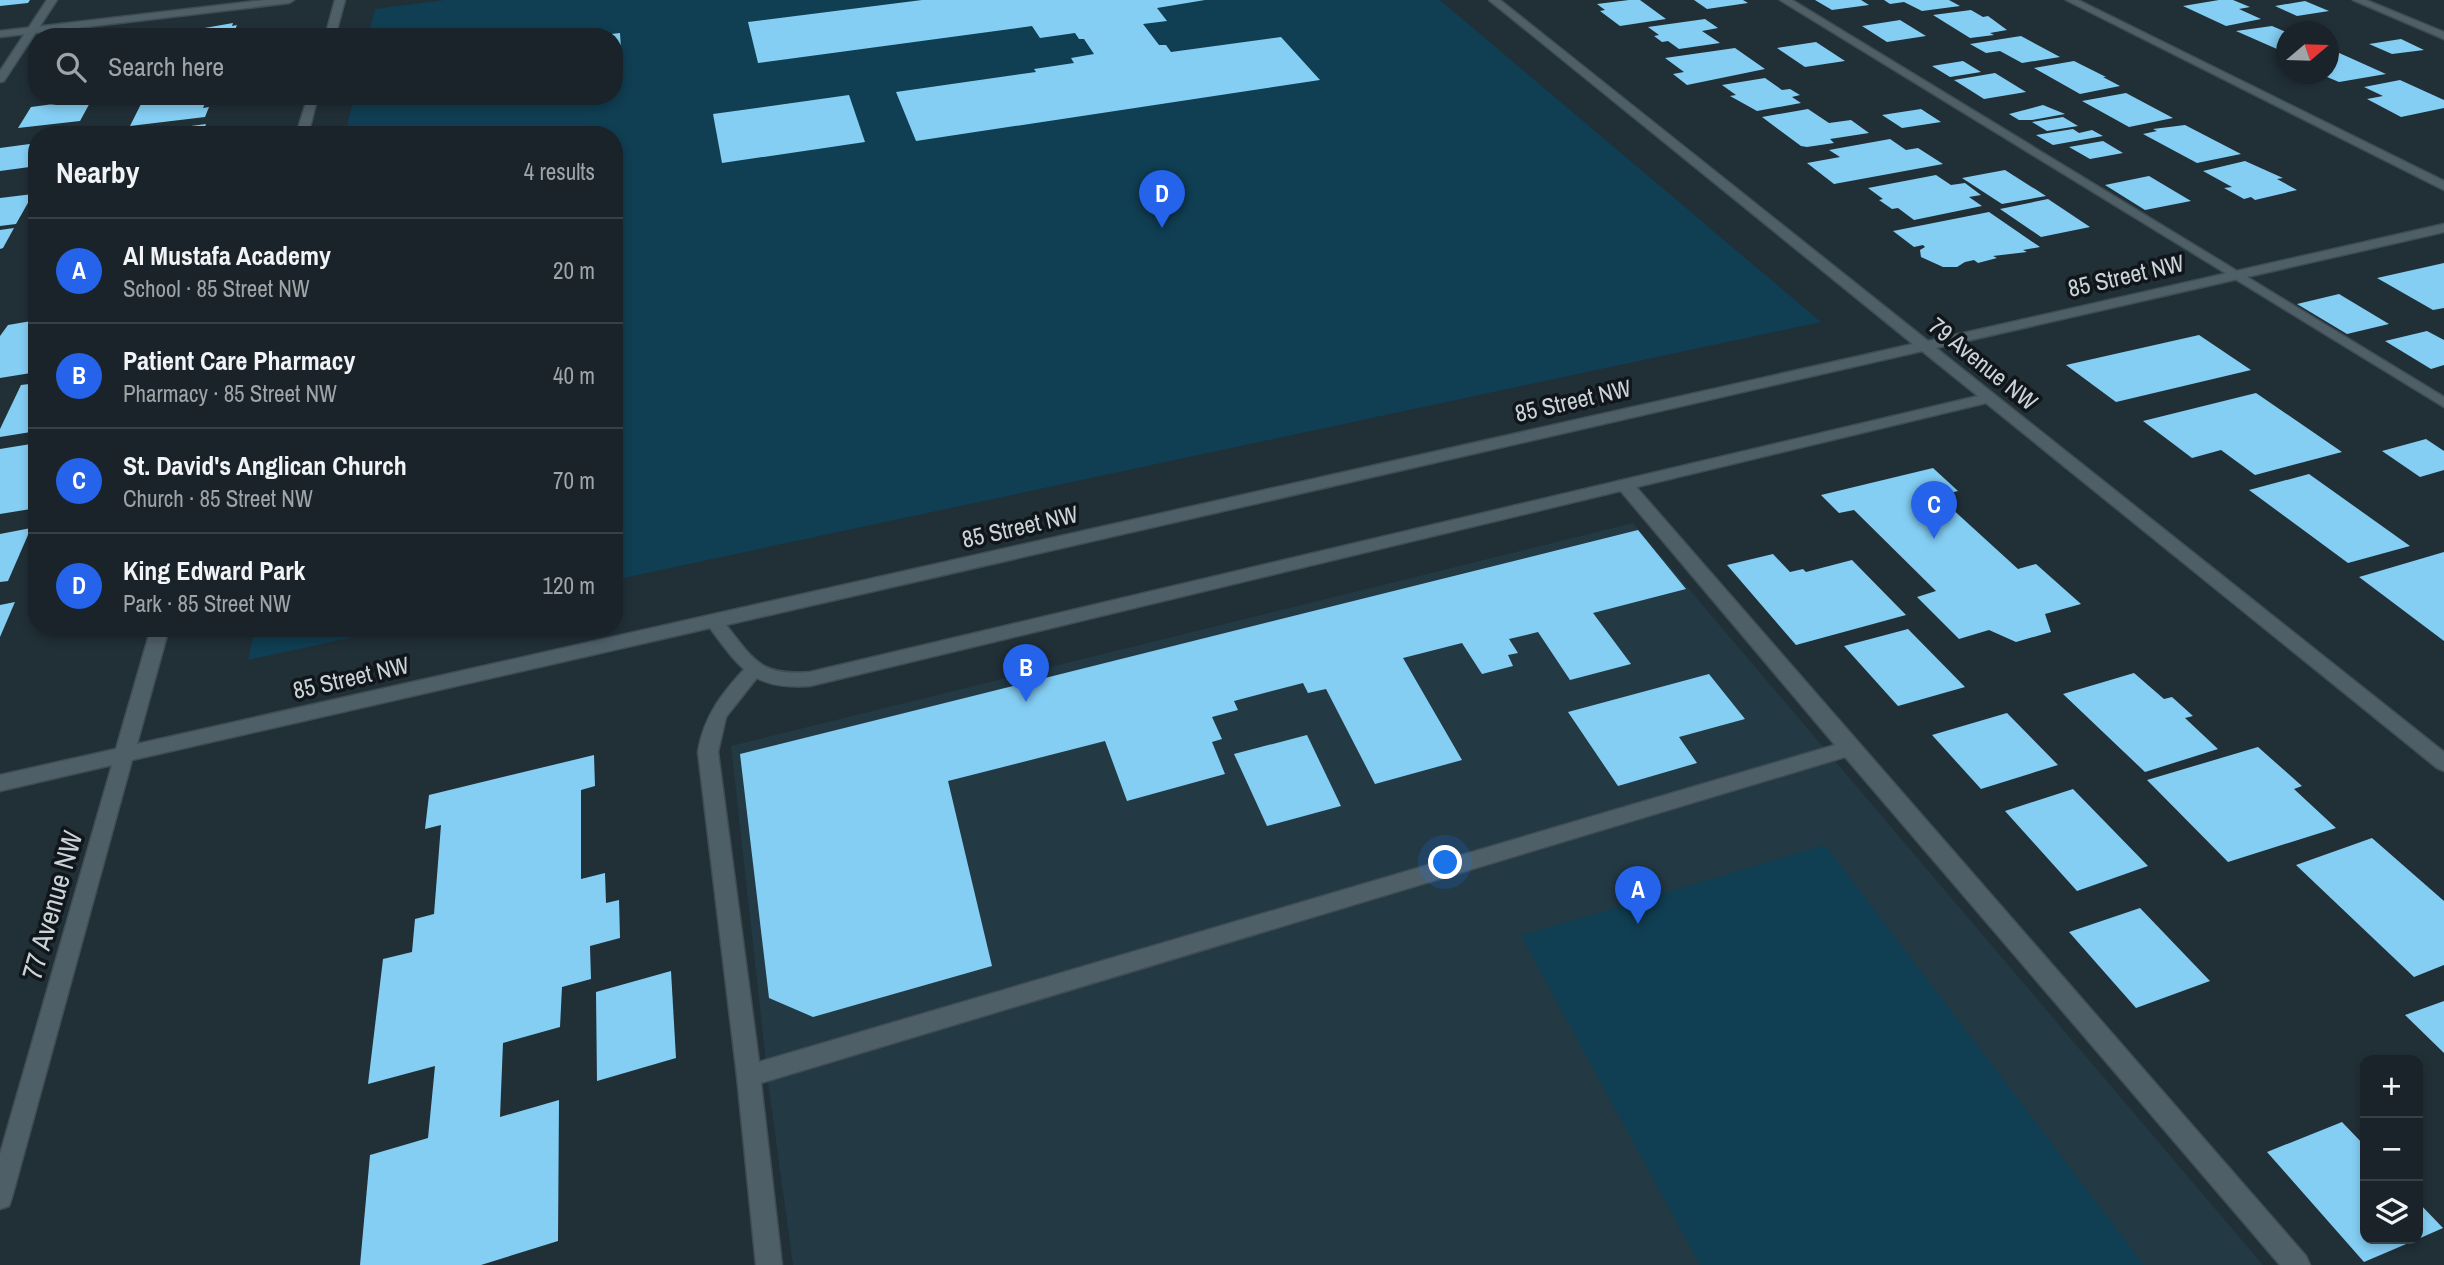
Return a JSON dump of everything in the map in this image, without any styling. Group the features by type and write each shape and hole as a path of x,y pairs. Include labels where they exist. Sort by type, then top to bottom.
{"street":[{"path":"33,28 52,0"},
{"path":"49,28 289,0"},
{"path":"332,28 340,0"},
{"name":"79 Avenue NW","path":"1494,0 2444,763"},
{"path":"1785,0 2444,403"},
{"path":"2071,0 2444,186"},
{"path":"2358,0 2444,36"},
{"path":"0,33 28,30"},
{"path":"0,79 28,36"},
{"path":"305,126 310,105"},
{"name":"85 Street NW","path":"0,783 2444,228"},
{"path":"714,621 754,670 776,681 810,679 1990,398"},
{"path":"1625,485 2297,1265"},
{"name":"77 Avenue NW","path":"0,1196 157,637"},
{"path":"754,670 718,710 709,733 708,752 749,1076 769,1265"},
{"path":"749,1076 1849,748"}],"shaded area":[{"path":"445,0 1440,0 1821,322 623,578 623,126 347,126 352,105 623,105 623,28 370,28 375,9"},
{"path":"1633,523 2263,1265 793,1265 769,1089 731,746"},
{"path":"253,637 354,637 248,660"},
{"path":"1825,845 2144,1265 1700,1265 1521,936"}],"building":[{"path":"0,0 30,0 28,3 0,6"},
{"path":"922,0 1205,0 1157,8 1167,21 1143,24 1159,45 1166,45 1171,52 1281,37 1320,80 916,141 896,92 1036,72 1034,69 1074,63 1071,58 1094,54 1084,39 1079,39 1075,33 1040,38 1032,26 758,63 748,22"},
{"path":"1640,0 1666,19 1620,26 1600,11 1605,10 1597,4"},
{"path":"1694,0 1743,0 1748,3 1707,9"},
{"path":"1815,0 1861,0 1869,5 1832,10"},
{"path":"1884,0 1949,0 1960,6 1922,11 1904,2 1890,4"},
{"path":"2233,0 2250,7 2239,9 2261,19 2226,26 2183,6"},
{"path":"2305,1 2329,11 2297,16 2275,6"},
{"path":"1971,10 1983,17 1988,16 2007,30 1990,33 1994,35 1970,38 1933,15"},
{"path":"1705,19 1718,28 1702,31 1720,43 1679,49 1668,41 1662,42 1654,36 1659,35 1648,27"},
{"path":"1900,20 1926,36 1887,42 1862,26"},
{"path":"233,23 232,26 237,25 236,28 204,28"},
{"path":"2276,28 2276,49 2236,31"},
{"path":"2021,36 2060,57 2022,63 2000,51 1986,53 1970,44"},
{"path":"2401,39 2424,50 2392,54 2369,44"},
{"path":"1816,42 1845,61 1805,67 1777,48"},
{"path":"1735,48 1765,69 1687,85 1673,74 1684,72 1665,58"},
{"path":"2339,53 2386,74 2339,82"},
{"path":"1963,61 1981,72 1950,77 1932,66"},
{"path":"2074,61 2120,86 2080,94 2034,68"},
{"path":"1995,73 2026,92 1984,99 1954,80"},
{"path":"1765,78 1782,90 1790,89 1800,95 1792,97 1801,103 1757,111 1730,96 1736,95 1722,85"},
{"path":"2400,80 2444,100 2444,108 2401,117 2367,99 2383,96 2364,87"},
{"path":"2126,93 2173,118 2129,127 2082,101"},
{"path":"849,95 865,142 722,163 713,114"},
{"path":"89,105 80,121 18,128 31,107"},
{"path":"140,105 209,107 205,117 130,126"},
{"path":"2043,105 2065,114 2019,120 2009,114"},
{"path":"1808,109 1829,123 1851,120 1869,133 1830,139 1834,143 1807,147 1801,146 1762,117"},
{"path":"1921,109 1941,122 1902,128 1882,115"},
{"path":"2063,117 2078,126 2047,131 2032,122"},
{"path":"2185,125 2241,154 2197,163 2143,134 2157,131 2153,129"},
{"path":"2073,129 2079,133 2092,130 2103,136 2053,145 2036,135"},
{"path":"1890,139 1906,150 1918,148 1943,164 1834,184 1807,163 1840,157 1829,150"},
{"path":"2103,141 2123,153 2090,159 2069,147"},
{"path":"28,144 28,167 0,171 0,148"},
{"path":"2245,161 2283,178 2277,179 2297,190 2255,200 2251,197 2244,199 2224,188 2232,187 2203,171"},
{"path":"2005,170 2046,196 2002,204 1962,178"},
{"path":"1936,175 1951,185 1965,183 1981,195 1969,197 1982,206 1914,220 1898,208 1892,209 1879,200 1883,199 1868,188"},
{"path":"2149,176 2191,201 2145,210 2105,185"},
{"path":"28,195 28,203 16,224 0,226 0,198"},
{"path":"2048,199 2090,227 2041,237 2000,209"},
{"path":"1989,212 2040,247 2023,250 2027,252 1993,256 1997,258 1978,263 1974,260 1957,267 1943,267 1921,257 1920,250 1925,247 1923,245 1914,247 1893,231"},
{"path":"14,228 3,248 0,249 0,230"},
{"path":"2444,263 2444,308 2433,310 2377,278"},
{"path":"2339,294 2389,324 2347,334 2297,304"},
{"path":"28,322 28,373 0,378 0,336 8,325"},
{"path":"2427,331 2444,340 2444,365 2431,369 2385,341"},
{"path":"2199,335 2251,370 2116,402 2066,365"},
{"path":"28,384 28,432 0,437 0,429 21,385"},
{"path":"2256,393 2342,452 2255,475 2221,450 2192,458 2143,421"},
{"path":"2426,439 2444,451 2444,470 2420,477 2382,451"},
{"path":"28,444 28,509 0,514 0,449"},
{"path":"1933,468 1958,491 1938,496 2018,569 2036,564 2081,604 2045,614 2051,632 2016,642 1989,630 1959,639 1917,597 1936,591 1854,510 1839,513 1821,495"},
{"path":"2309,474 2410,546 2348,563 2249,490"},
{"path":"28,529 28,535 8,581 0,582 0,534"},
{"path":"1638,530 1686,589 1593,613 1631,664 1570,680 1538,632 1509,639 1518,653 1508,655 1513,666 1482,674 1462,643 1403,658 1462,760 1375,784 1326,689 1308,693 1303,683 1234,701 1238,710 1212,717 1222,739 1212,742 1225,774 1127,801 1105,741 948,781 992,966 813,1017 769,998 740,754"},
{"path":"2444,552 2444,641 2359,577"},
{"path":"1773,554 1790,572 1803,569 1806,572 1852,560 1906,615 1796,645 1727,565"},
{"path":"15,602 0,637 0,605"},
{"path":"1908,629 1965,687 1898,706 1844,646"},
{"path":"2134,673 2164,699 2172,697 2193,716 2185,718 2218,749 2145,772 2063,694"},
{"path":"1709,674 1745,719 1679,737 1697,763 1618,786 1568,712"},
{"path":"2007,713 2058,765 1981,789 1932,735"},
{"path":"1307,735 1341,806 1267,826 1234,754"},
{"path":"2258,747 2302,786 2294,789 2336,828 2228,862 2147,780"},
{"path":"594,755 595,786 581,790 581,879 605,873 606,903 619,900 620,938 590,946 591,979 562,987 560,1027 503,1043 500,1117 559,1100 558,1241 481,1265 360,1265 370,1155 428,1138 435,1066 368,1084 383,959 412,952 415,919 434,914 441,825 425,829 429,795"},
{"path":"2073,789 2148,866 2077,891 2005,811"},
{"path":"2372,838 2444,901 2444,965 2414,977 2296,865"},
{"path":"2140,908 2210,981 2136,1008 2069,932"},
{"path":"671,971 676,1058 597,1081 596,992"},
{"path":"2444,1001 2444,1053 2405,1015"},
{"path":"2342,1122 2360,1141 2360,1244 2406,1244 2364,1262 2267,1152"},
{"path":"2423,1207 2443,1228 2423,1237"}],"place":[{"name":"King Edward Park","path":"1162,228"},
{"name":"St. David's Anglican Church","path":"1934,539"},
{"name":"Patient Care Pharmacy","path":"1026,702"},
{"name":"Al Mustafa Academy","path":"1638,924"}]}
